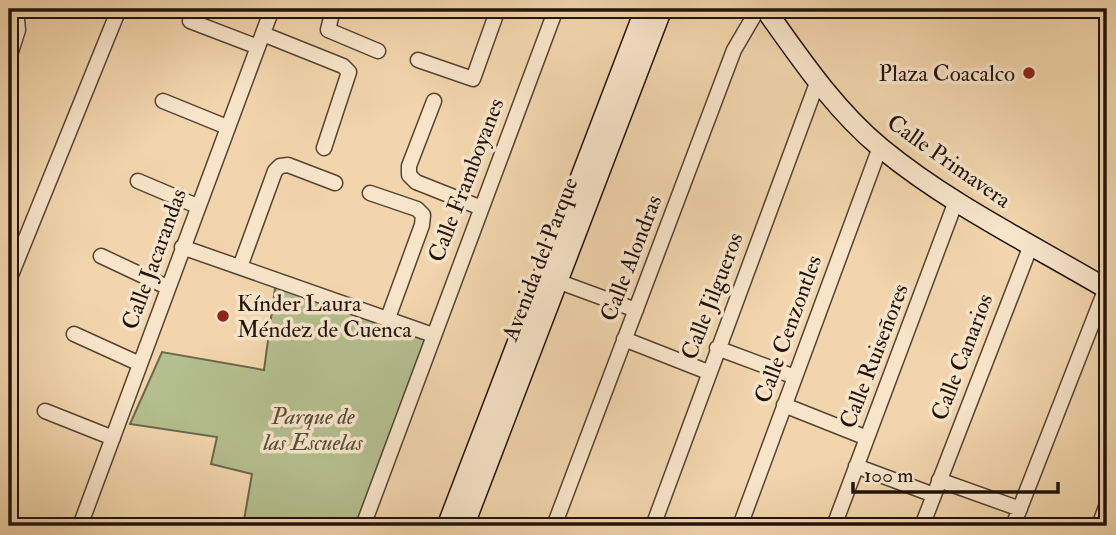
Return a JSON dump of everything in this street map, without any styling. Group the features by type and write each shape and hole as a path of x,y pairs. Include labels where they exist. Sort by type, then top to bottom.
{"street":[{"path":"9,13 15,9 18,30 9,58"},
{"path":"9,280 119,9"},
{"name":"Calle Jacarandas","path":"80,526 272,9"},
{"path":"333,9 328,30 378,51"},
{"path":"418,60 473,79 498,9"},
{"name":"Calle Framboyanes","path":"363,526 556,9"},
{"name":"Avenida del Parque","path":"447,526 645,9"},
{"name":"Avenida del Parque","path":"464,526 662,9"},
{"name":"Calle Alondras","path":"554,526 734,50 758,9"},
{"name":"Calle Primavera","path":"765,9 817,83 880,147 956,201 1107,289"},
{"path":"190,21 343,66 349,72 324,148"},
{"name":"Calle Jilgueros","path":"653,526 817,83"},
{"path":"163,101 227,127"},
{"path":"434,101 409,166 409,175 416,182 480,207"},
{"name":"Calle Cenzontles","path":"740,526 880,147"},
{"path":"240,267 280,166 288,165 335,183"},
{"path":"138,181 197,206"},
{"path":"370,193 417,209 423,215 422,225 388,318"},
{"name":"Calle Ruiseñores","path":"834,526 956,201"},
{"name":"Calle Canarios","path":"922,526 1031,245"},
{"path":"182,247 433,335"},
{"path":"102,256 167,287"},
{"path":"557,281 636,310"},
{"path":"1013,526 1107,289"},
{"path":"74,334 140,364"},
{"path":"624,339 708,372"},
{"path":"717,348 795,377"},
{"path":"784,405 867,438"},
{"path":"45,411 113,438"},
{"path":"856,466 934,495"},
{"path":"939,480 1020,509"},
{"path":"1099,526 1107,504"}],"green space":[{"name":"Parque de las Escuelas","path":"276,281 433,335 356,523 243,526 252,474 211,464 217,437 130,424 162,352 264,370"}],"place":[{"name":"Plaza Coacalco","path":"1029,73"},
{"name":"Kínder Laura Méndez de Cuenca","path":"223,316"}]}
